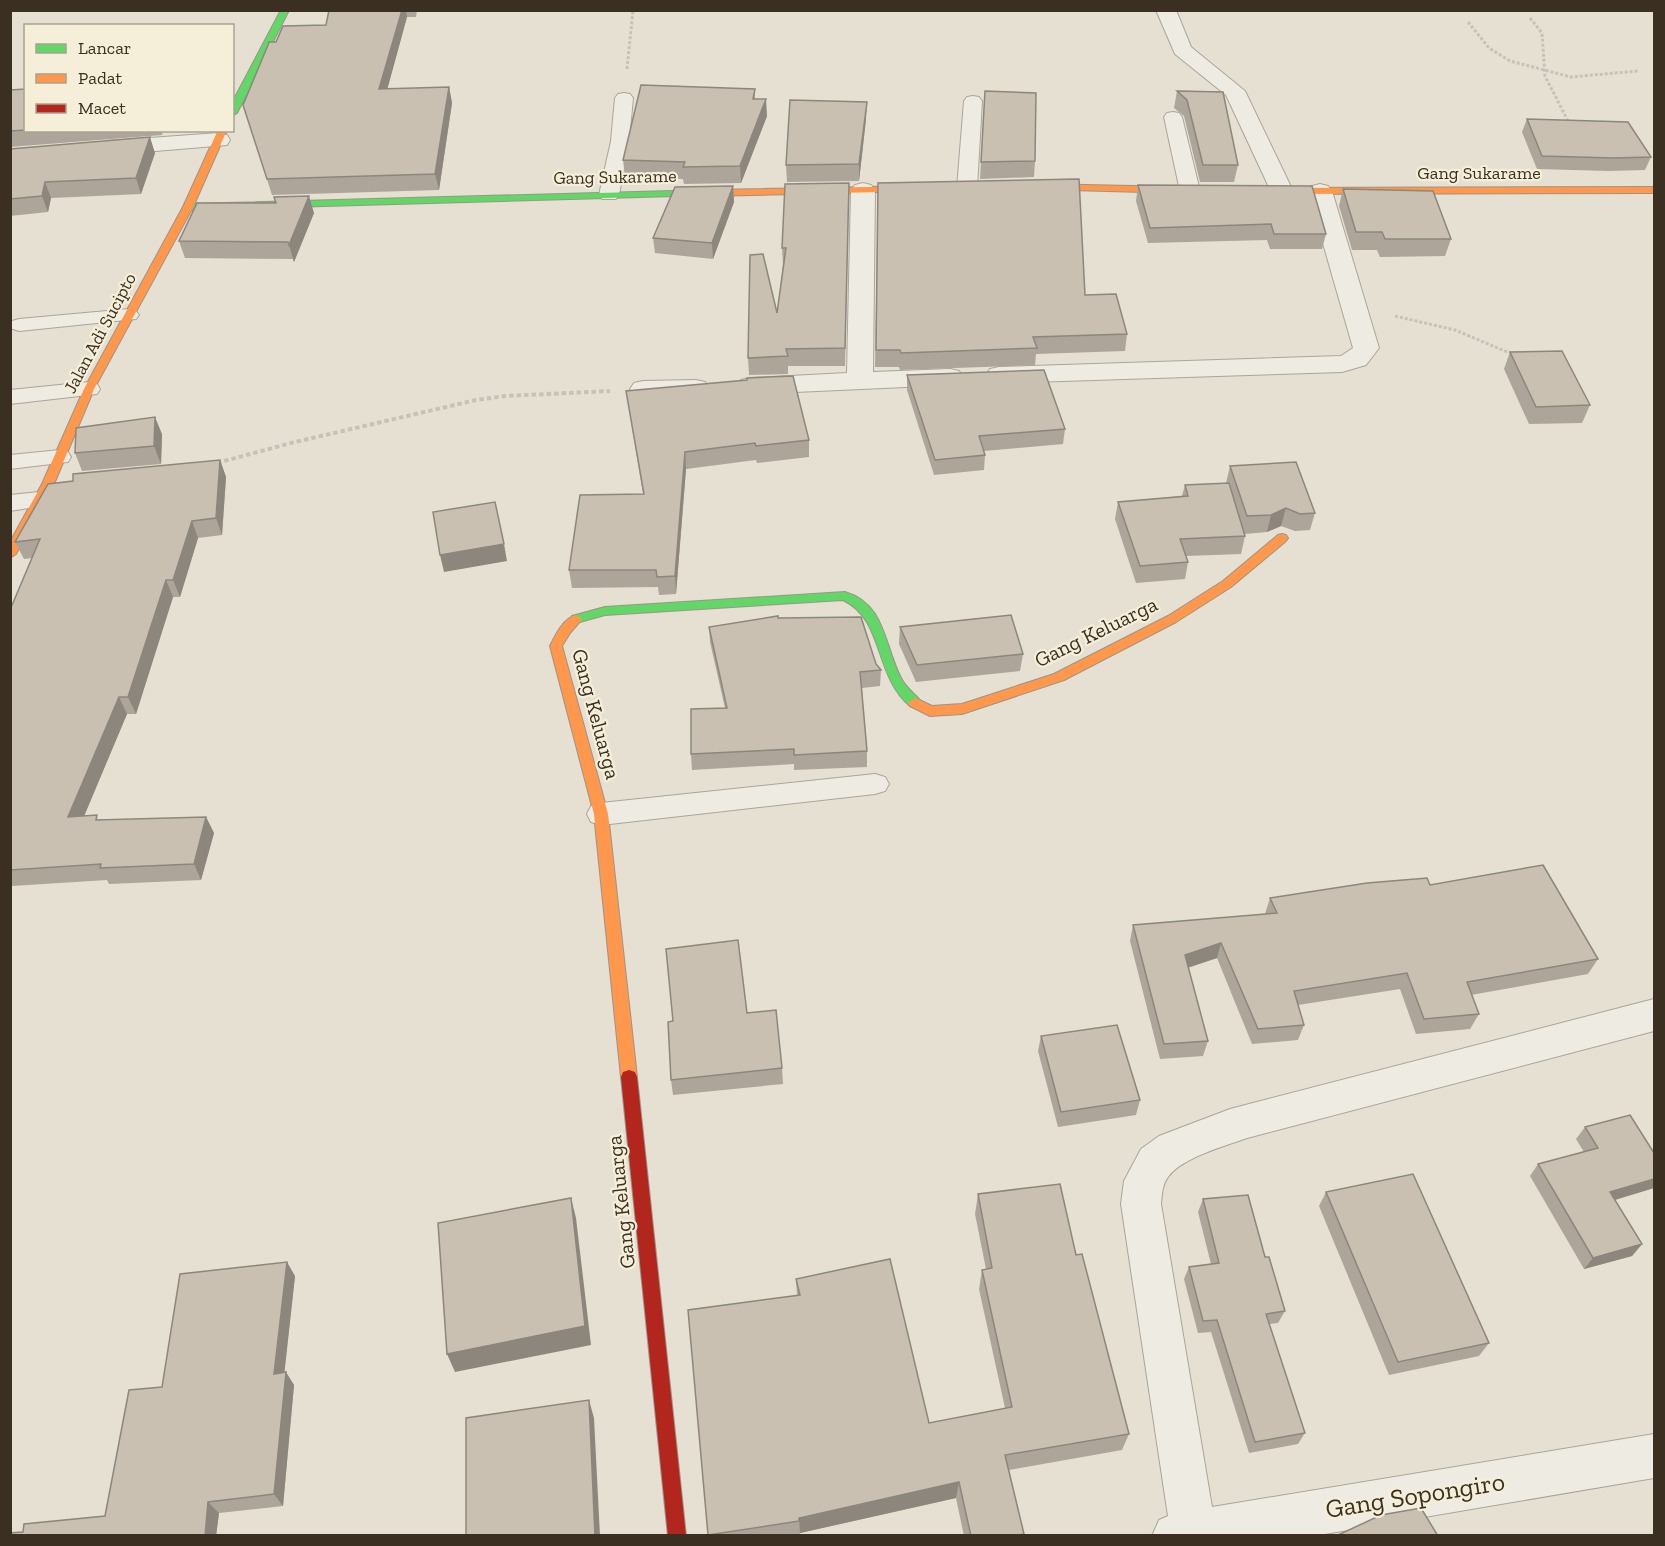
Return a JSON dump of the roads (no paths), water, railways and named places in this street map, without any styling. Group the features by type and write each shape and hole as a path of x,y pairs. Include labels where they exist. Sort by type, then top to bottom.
{"street":[{"path":"234,109 285,10"},
{"path":"1166,10 1182,50 1234,91 1281,191"},
{"path":"91,150 221,135"},
{"name":"Jalan Adi Sucipto","path":"10,554 52,489 60,458 90,390 188,207 221,135"},
{"path":"1024,187 1070,186 1195,191"},
{"name":"Gang Sukarame","path":"188,207 609,195 932,189"},
{"path":"860,381 863,190"},
{"name":"Gang Sukarame","path":"1258,191 1654,190"},
{"path":"643,389 1342,364 1363,356 1366,348 1320,191"},
{"name":"Gang Keluarga","path":"677,1536 601,813 556,646 565,625 583,615 604,611 845,596 857,599 864,605 882,640 894,679 910,700 930,711 962,710 1059,677 1172,619 1227,584 1282,538"},
{"path":"1184,1533 1141,1204 1144,1181 1155,1162 1173,1149 1245,1121 1654,1015"},
{"name":"Gang Sopongiro","path":"1184,1533 1654,1456"}],"lane":[{"path":"609,195 620,141 624,98"},
{"path":"967,188 973,101"},
{"path":"1173,117 1195,191"},
{"path":"19,325 129,315"},
{"path":"10,397 90,390"},
{"path":"10,462 60,458"},
{"path":"10,503 52,489"},
{"path":"601,813 875,784"}]}
